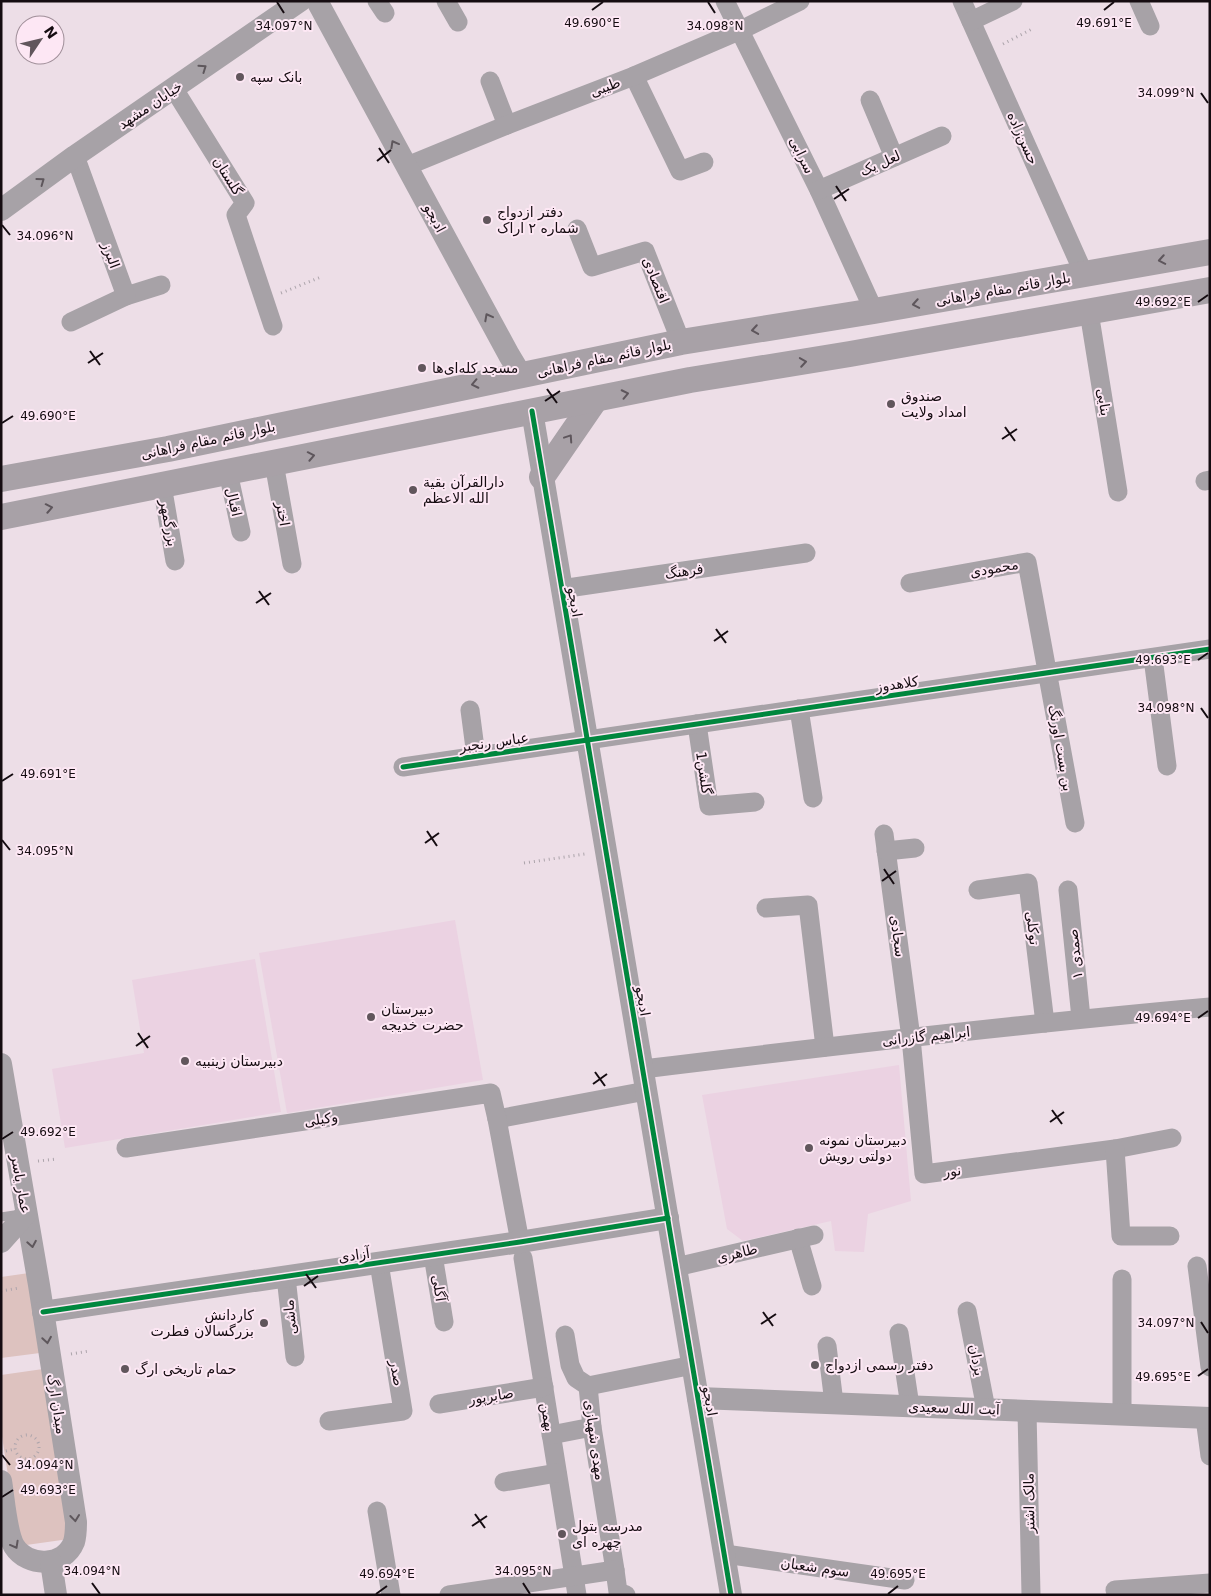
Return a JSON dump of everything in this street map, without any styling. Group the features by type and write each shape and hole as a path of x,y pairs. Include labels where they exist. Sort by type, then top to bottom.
{"main road":[{"name":"بلوار قائم مقام فراهانی","path":"1,479 168,449 681,342 874,311 1210,252"},
{"path":"1,517 690,380 850,354 1210,290"},
{"name":"ادبجو","path":"521,375 532,412"},
{"path":"542,477 595,400"}],"street":[{"name":"خیابان مشهد","path":"1,210 75,156 300,1"},
{"name":"ادبجو","path":"317,1 521,375"},
{"path":"446,1 458,22"},
{"name":"سرابی","path":"726,1 818,190 874,311"},
{"name":"طیبی","path":"407,166 634,76 740,30 800,1"},
{"name":"حسن‌زاده","path":"962,1 1084,274"},
{"path":"970,22 1013,1"},
{"path":"1139,1 1150,26"},
{"path":"634,76 680,171 704,162"},
{"path":"490,81 507,125"},
{"name":"گلستان","path":"174,89 245,202 236,215 273,326"},
{"path":"870,100 894,157"},
{"name":"لعل یک","path":"818,190 942,136"},
{"name":"البرز","path":"75,156 126,296"},
{"name":"اقتصادی","path":"577,229 592,267 645,251 681,342"},
{"path":"71,322 126,296 161,285"},
{"name":"بنایی","path":"1089,312 1118,492"},
{"name":"ادبجو","path":"532,412 731,1595"},
{"name":"اختر","path":"274,463 292,564"},
{"name":"اقبال","path":"228,472 241,532"},
{"name":"بزرگمهر","path":"162,486 176,561"},
{"name":"فرهنگ","path":"562,589 806,553"},
{"name":"محمودی","path":"910,583 1027,562 1048,673"},
{"name":"کلاهدوز","path":"587,740 1210,649"},
{"path":"1153,658 1168,766"},
{"name":"بن بست اورنگ","path":"1048,673 1075,823"},
{"path":"798,709 813,798"},
{"path":"470,710 476,756"},
{"name":"گلشن1","path":"697,724 709,806 755,802"},
{"name":"عباس رنجبر","path":"403,767 587,740"},
{"name":"سجادی","path":"911,1038 885,843 916,848"},
{"name":"توکلی","path":"978,890 1028,883 1045,1023"},
{"name":"صمدی ۱","path":"1068,890 1081,1018"},
{"path":"766,908 808,905 825,1047"},
{"name":"ابراهیم گازرانی","path":"644,1080 825,1047 1081,1018 1210,1007"},
{"name":"نور","path":"911,1038 924,1174 1115,1149 1172,1138"},
{"name":"عمار یاسر","path":"1,1064 37,1275"},
{"path":"497,1119 644,1080"},
{"name":"وکیلی","path":"126,1148 491,1093 522,1250"},
{"path":"1115,1149 1121,1236 1170,1236"},
{"path":"1,1242 26,1214"},
{"name":"آزادی","path":"43,1312 433,1255 522,1250 668,1218"},
{"name":"طاهری","path":"676,1267 806,1236 812,1286"},
{"name":"بهمن","path":"522,1250 577,1595"},
{"name":"آگلی","path":"433,1255 444,1322"},
{"name":"صدر","path":"329,1421 403,1411 379,1263"},
{"path":"1197,1266 1210,1367"},
{"name":"میدان ارگ","path":"37,1275 76,1533 68,1552 51,1562"},
{"name":"ماشی","path":"286,1276 295,1356"},
{"path":"1122,1279 1122,1415"},
{"name":"یزدان","path":"967,1311 986,1409"},
{"path":"899,1333 910,1406"},
{"path":"565,1335 570,1365 576,1378 588,1386"},
{"path":"827,1346 834,1403"},
{"name":"مهدی شهبازی","path":"626,1595 618,1592 592,1427 588,1386 693,1365"},
{"name":"صابرپور","path":"439,1404 544,1387"},
{"name":"آیت الله سعیدی","path":"698,1398 1207,1418"},
{"name":"مالک اشتر","path":"1027,1411 1031,1595"},
{"path":"1207,1418 1210,1456"},
{"path":"551,1435 592,1427"},
{"path":"504,1482 557,1472"},
{"path":"1,1481 13,1545 29,1559 38,1562 51,1562 56,1595"},
{"path":"377,1511 391,1595"},
{"name":"سوم شعبان","path":"724,1554 905,1580"},
{"path":"449,1595 615,1570"},
{"path":"1115,1590 1210,1582"}],"lane":[{"path":"1,1217 26,1214"}],"path":[{"path":"985,54 1032,29"},
{"path":"264,300 321,277"},
{"path":"524,864 606,851"},
{"path":"82,1352 89,1351"},
{"path":"25,1436 32,1436 39,1445 35,1457 29,1459 23,1459 15,1449 16,1443 25,1436"},
{"path":"1,1452 15,1449"}],"shaded area":[{"name":"دبیرستان حضرت خدیجه","path":"455,920 483,1080 287,1113 259,953"},
{"name":"دبیرستان زینبیه","path":"255,959 281,1112 65,1148 52,1069 144,1053 132,980"},
{"name":"دبیرستان نمونه دولتی رویش","path":"899,1065 911,1201 868,1214 864,1252 835,1251 831,1221 743,1241 727,1229 702,1095"},
{"path":"29,1273 40,1353 1,1358 1,1277"},
{"path":"43,1369 69,1539 19,1546 1,1430 1,1375"}],"cycle path":[{"path":"532,411 731,1595"},
{"path":"403,767 1210,649"},
{"path":"43,1312 520,1242 668,1218"}],"place":[{"name":"بانک سپه","path":"240,77"},
{"name":"دفتر ازدواج شماره ۲ اراک","path":"487,220"},
{"name":"مسجد کله‌ای‌ها","path":"422,368"},
{"name":"صندوق امداد ولایت","path":"891,404"},
{"name":"دارالقرآن بقیة الله الاعظم","path":"413,490"},
{"name":"دبیرستان حضرت خدیجه","path":"371,1017"},
{"name":"دبیرستان زینبیه","path":"185,1061"},
{"name":"دبیرستان نمونه دولتی رویش","path":"809,1148"},
{"name":"کاردانش بزرگسالان فطرت","path":"264,1323"},
{"name":"دفتر رسمی ازدواج","path":"815,1365"},
{"name":"حمام تاریخی ارگ","path":"125,1369"},
{"name":"مدرسه بتول چهره ای","path":"562,1534"}]}
